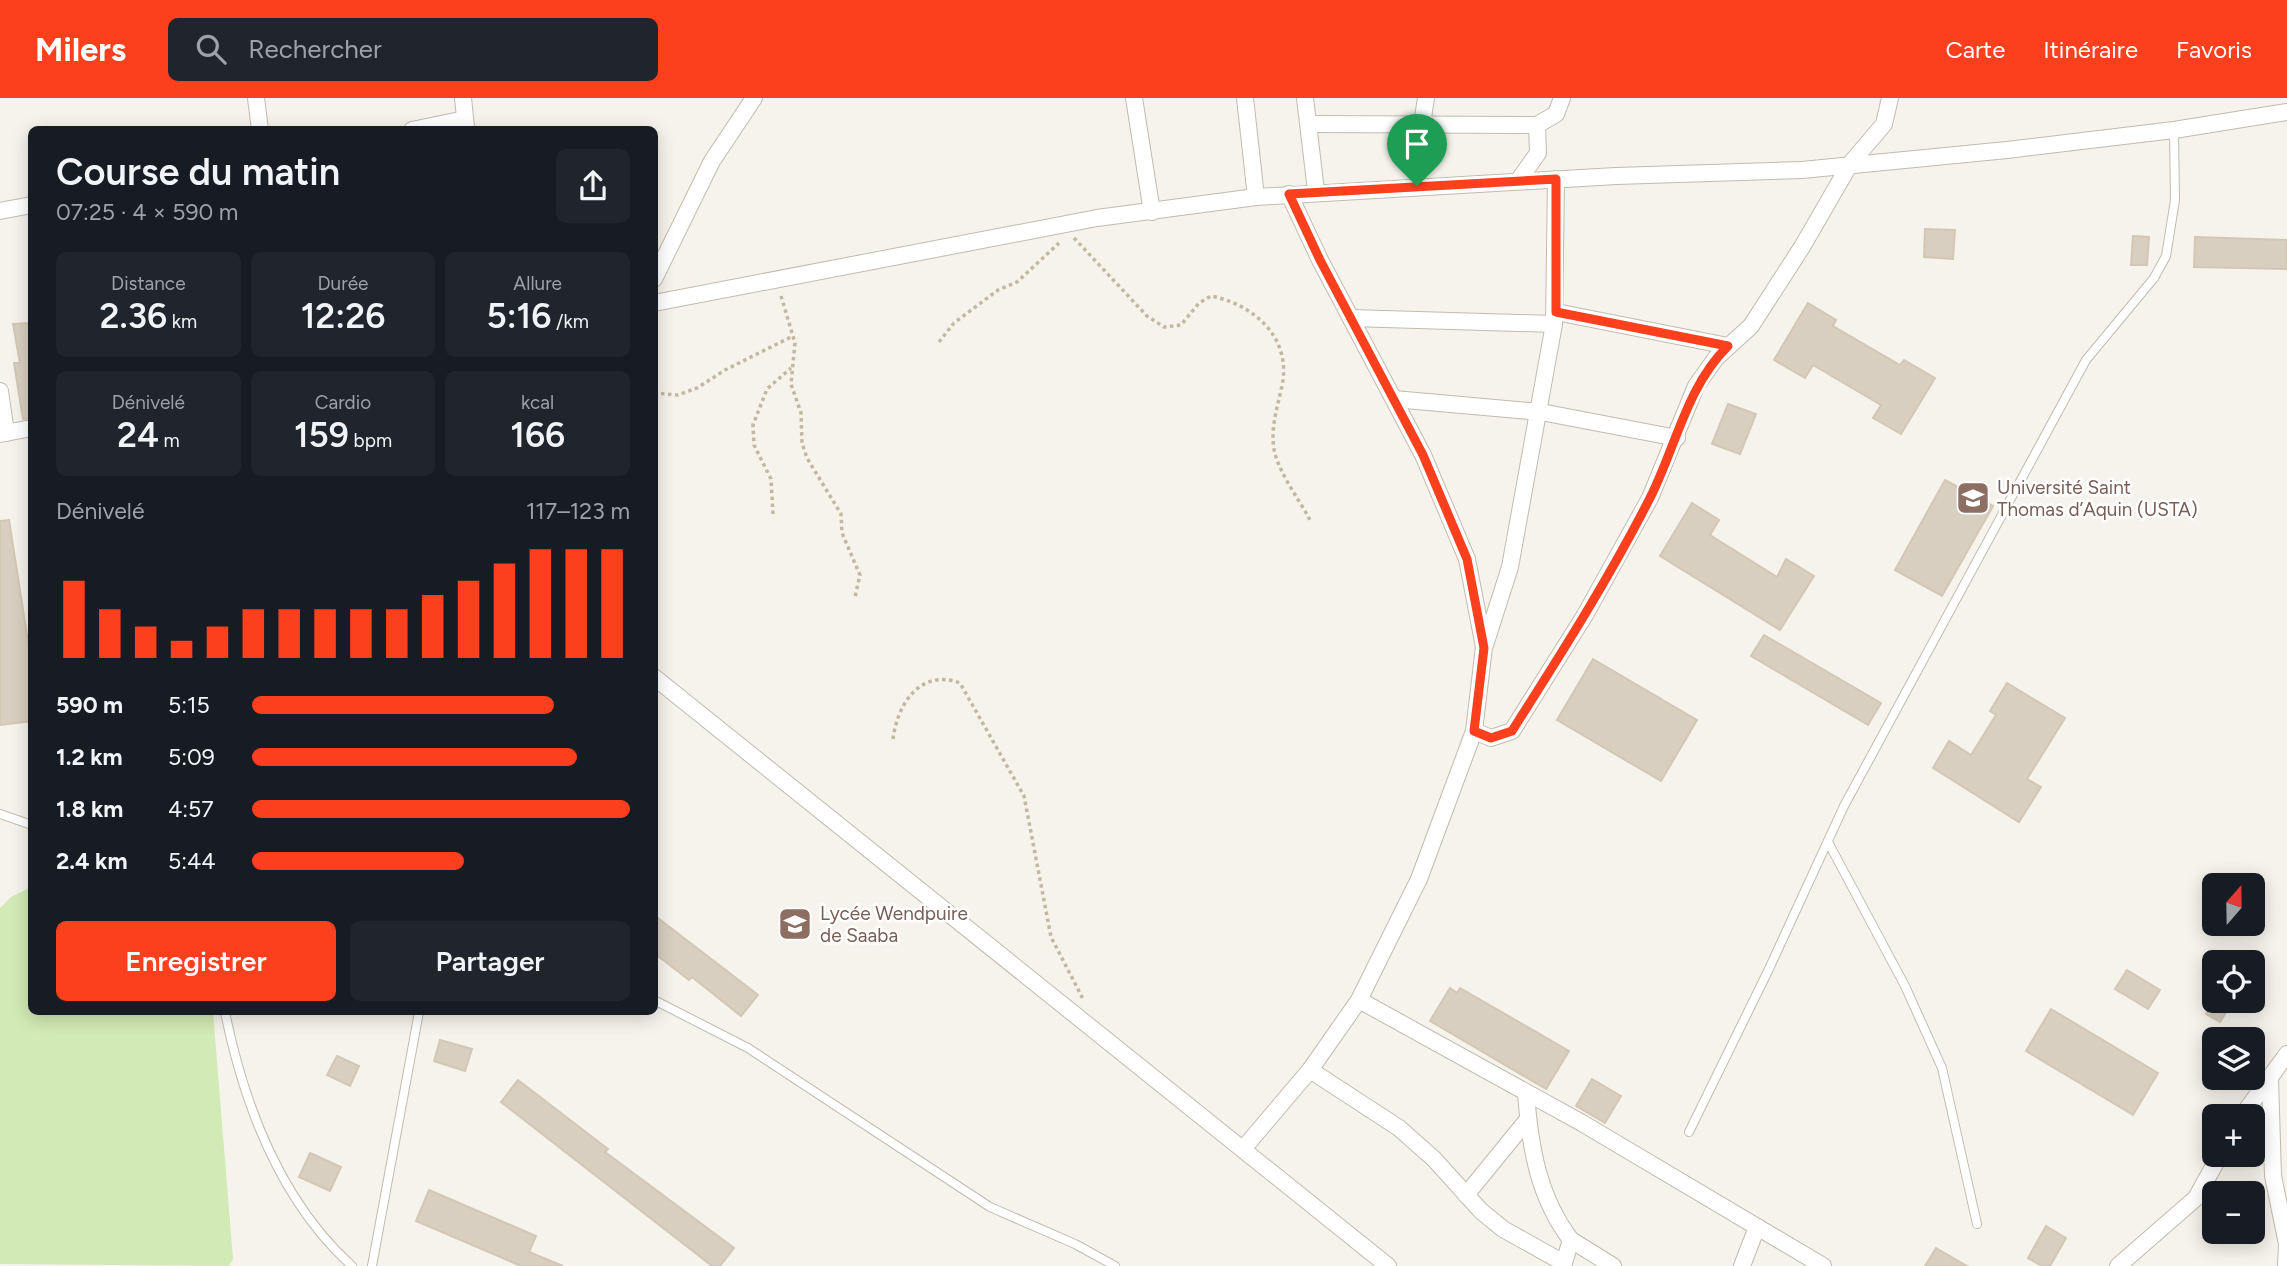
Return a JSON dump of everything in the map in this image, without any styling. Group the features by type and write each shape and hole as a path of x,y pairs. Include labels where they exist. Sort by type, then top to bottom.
{"street":[{"path":"256,98 260,126"},
{"path":"447,126 465,124 463,98"},
{"path":"658,271 712,161 754,98"},
{"path":"1134,98 1152,212"},
{"path":"1245,98 1256,197"},
{"path":"1305,98 1317,191"},
{"path":"1422,124 1426,98"},
{"path":"1309,124 1537,125 1556,114 1562,98"},
{"path":"1474,731 1495,738 1512,731 1619,556 1650,498 1677,438 1696,386 1728,346 1751,326 1850,164 1884,124 1890,98"},
{"path":"658,302 1064,225 1256,197 1317,191 1556,179 1802,170 2174,130 2287,112"},
{"path":"1518,181 1538,153 1537,125"},
{"path":"1243,1149 1310,1070 1359,1000 1419,879 1474,731 1484,648 1510,567 1541,412 1555,318 1556,179"},
{"path":"1289,194 1423,455 1467,559 1484,648"},
{"path":"0,211 28,206"},
{"path":"1351,317 1555,318 1728,346"},
{"path":"0,391 3,434 28,429"},
{"path":"1394,399 1541,412 1677,438"},
{"path":"658,680 1243,1149 1366,1259 1388,1266"},
{"path":"1359,1000 1823,1266"},
{"path":"2251,1104 2287,1055"},
{"path":"1310,1070 1399,1128 1503,1229 1564,1264 1571,1240"},
{"path":"2270,1078 2273,1176 2287,1244 2286,1264"},
{"path":"1526,1094 1540,1182 1553,1212 1571,1240 1613,1266"},
{"path":"1466,1195 1528,1119"},
{"path":"2118,1266 2196,1198 2213,1167"},
{"path":"1742,1266 1757,1227"}],"lane":[{"path":"1689,1132 1828,842 2086,360 2154,278 2166,256 2175,200 2174,130"},
{"path":"0,814 28,824"},
{"path":"1828,842 1905,986 1942,1068 1977,1224"},
{"path":"658,1002 748,1048 990,1207 1075,1244 1115,1266"},
{"path":"226,1015 244,1095 284,1181 329,1245 352,1266"},
{"path":"372,1266 418,1015"}],"path":[{"path":"939,342 963,316 998,290 1017,282 1042,259 1059,243 1064,225"},
{"path":"1064,225 1084,253 1147,316 1164,327 1181,325 1199,303 1211,296 1226,299 1247,309 1271,328 1281,351 1283,377 1272,429 1275,452 1310,520"},
{"path":"778,280 793,336 791,384 801,413 802,443 807,458 841,514 842,533 860,575 855,597"},
{"path":"658,393 678,395 697,388 725,370 793,336"},
{"path":"774,514 771,479 754,445 753,425 768,388 791,368"},
{"path":"893,739 895,722 914,690 928,682 951,680 960,683 1024,796 1051,937 1102,1035"}],"green space":[{"path":"28,888 28,1015 213,1015 233,1259 229,1266 0,1264 0,908 11,897"}],"building":[{"path":"1925,229 1955,230 1953,259 1924,257"},
{"path":"2133,236 2149,237 2147,265 2131,265"},
{"path":"2195,237 2287,240 2287,269 2194,267"},
{"path":"1808,303 1836,320 1833,326 1900,365 1904,360 1935,378 1901,434 1873,418 1881,405 1813,365 1805,378 1774,360"},
{"path":"28,323 28,418 23,419 14,363 20,363 13,324"},
{"path":"1728,404 1756,414 1740,454 1712,444"},
{"path":"1945,480 1993,506 1942,596 1895,570"},
{"path":"1692,503 1719,520 1710,535 1777,577 1786,559 1814,576 1780,630 1660,556"},
{"path":"9,520 28,641 28,722 0,725 0,521"},
{"path":"1764,635 1881,703 1868,725 1751,656"},
{"path":"1593,659 1697,720 1661,781 1557,720"},
{"path":"2007,683 2065,718 2027,779 2041,787 2019,822 1933,768 1949,741 1971,755 1996,715 1990,711"},
{"path":"658,918 758,995 741,1016 692,977 689,980 658,956"},
{"path":"2127,970 2160,990 2148,1009 2115,989"},
{"path":"1450,988 1457,993 1460,988 1569,1051 1546,1089 1430,1021"},
{"path":"2051,1009 2158,1073 2133,1115 2026,1051"},
{"path":"2207,1013 2226,1013 2220,1022"},
{"path":"440,1040 472,1049 465,1071 434,1061"},
{"path":"337,1056 359,1066 350,1086 327,1075"},
{"path":"1592,1079 1621,1096 1605,1123 1576,1106"},
{"path":"518,1080 608,1149 605,1152 734,1248 720,1266 712,1266 501,1102"},
{"path":"310,1153 341,1167 330,1191 299,1177"},
{"path":"429,1190 536,1236 529,1252 563,1266 521,1266 416,1221"},
{"path":"2046,1226 2066,1238 2050,1266 2042,1266 2028,1258"},
{"path":"1936,1248 1967,1266 1925,1266"}],"place":[{"name":"Université Saint Thomas d’Aquin (USTA)","path":"1973,498"},
{"name":"Lycée Wendpuire de Saaba","path":"795,924"}],"route":[{"path":"1556,179 1556,312 1728,346 1696,386 1677,438 1650,498 1585,615 1512,731 1495,738 1474,731 1484,648 1467,559 1423,455 1320,260 1289,194 1417,186 1556,179"}]}
